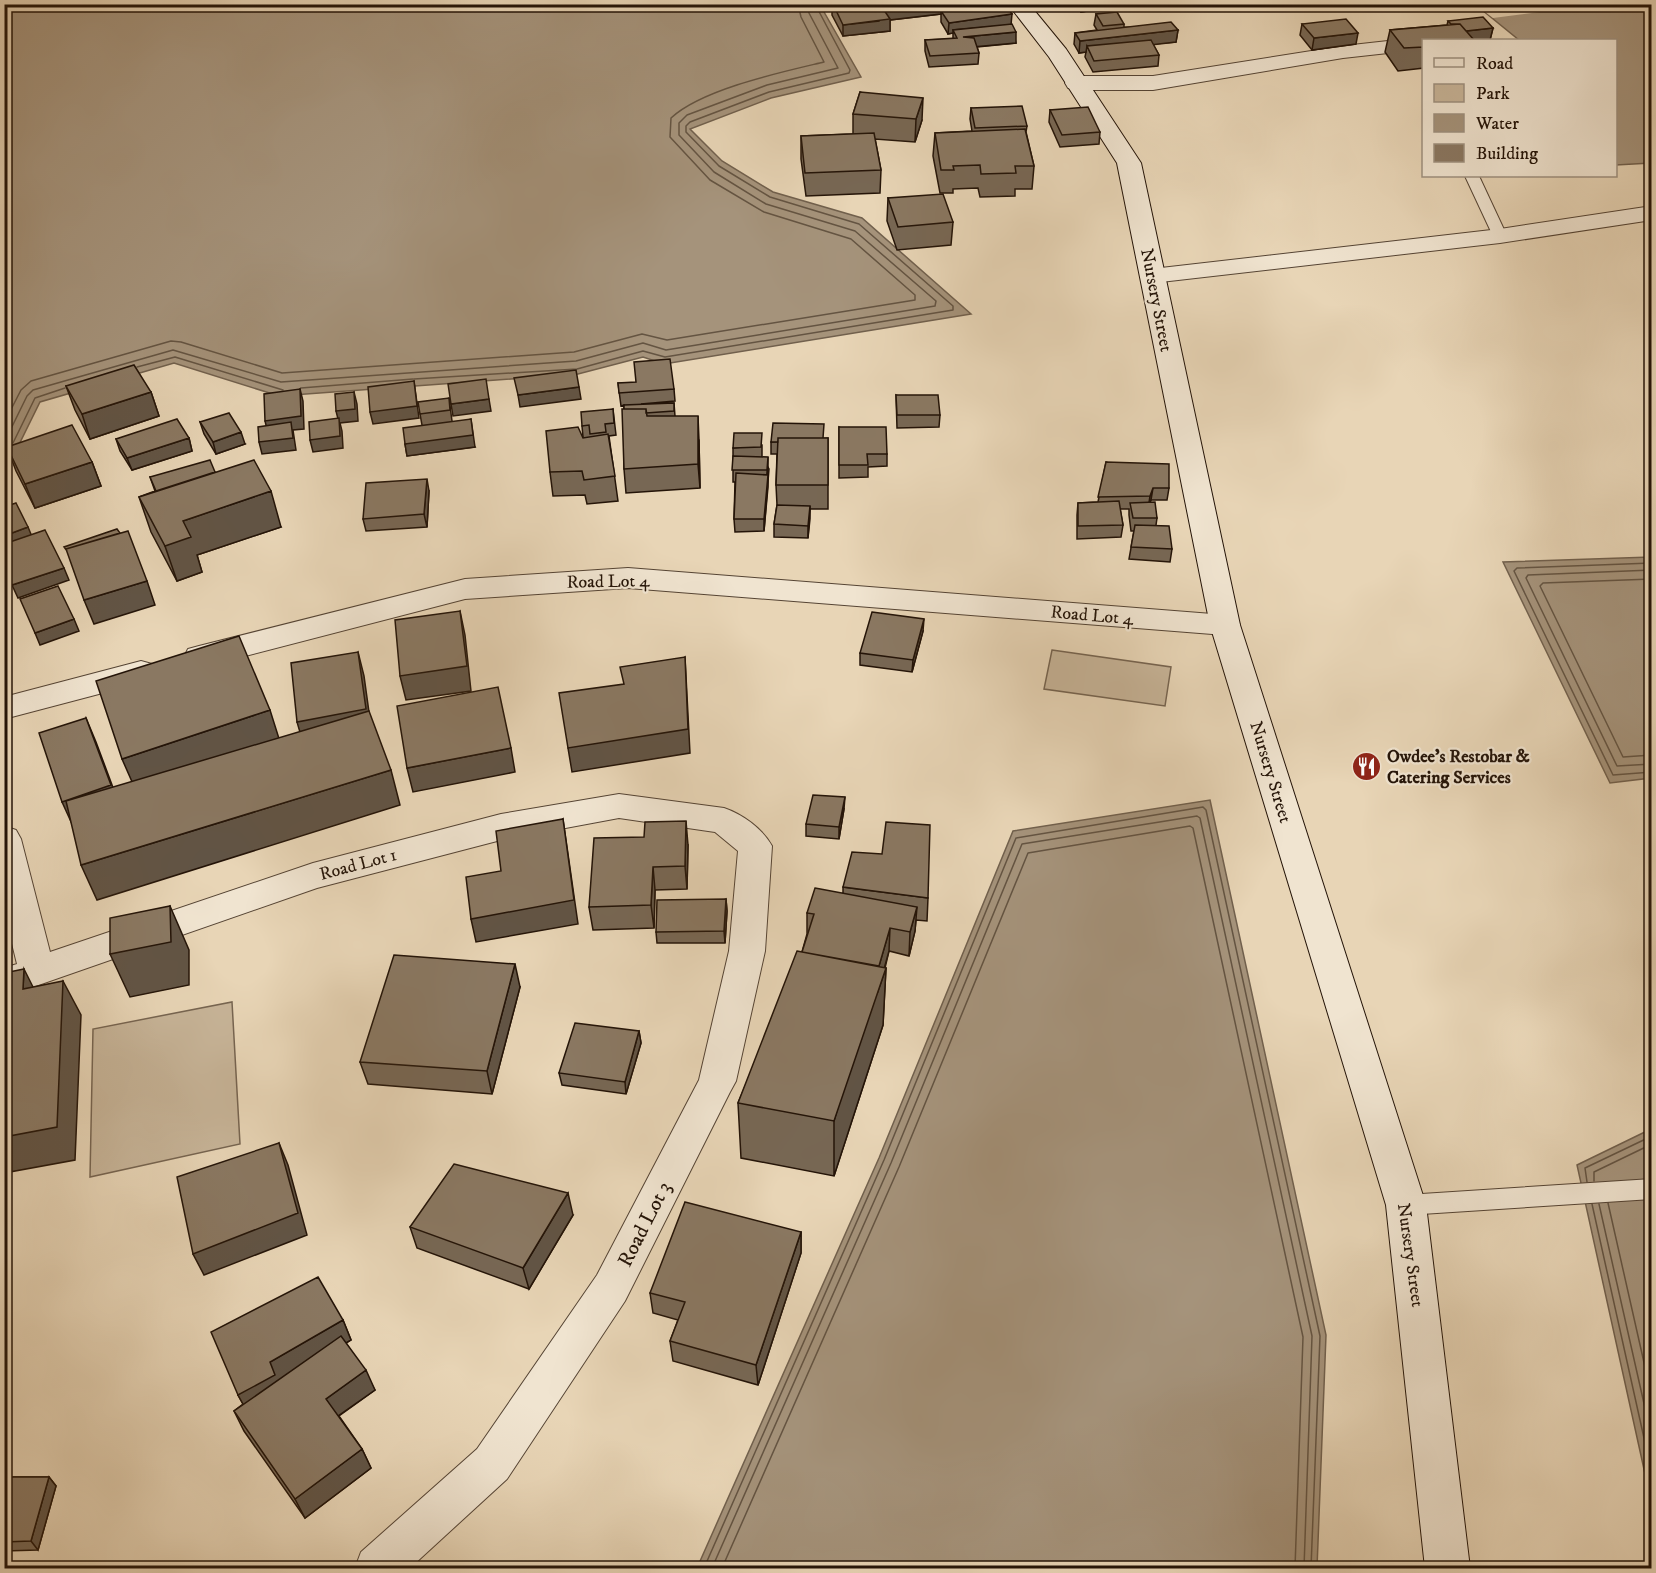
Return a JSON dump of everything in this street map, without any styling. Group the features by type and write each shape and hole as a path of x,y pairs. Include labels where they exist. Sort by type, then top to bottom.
{"street":[{"name":"Nursery Street","path":"1018,4 1058,54 1129,163 1225,625 1406,1205 1448,1569"},
{"path":"1076,82 1153,83 1343,52 1422,43"},
{"path":"1152,276 1500,236 1652,213"},
{"name":"Road Lot 4","path":"4,708 465,589 628,578 1225,625"},
{"name":"Road Lot 1","path":"4,983 313,876 501,827 619,806 724,821"},
{"name":"Road Lot 3","path":"377,1569 492,1464 611,1288 717,1081 747,951 755,846 724,821"},
{"path":"4,840 37,971"}],"lane":[{"path":"1472,177 1500,236"},
{"path":"1406,1205 1652,1189"}],"green space":[{"path":"1052,650 1171,667 1165,706 1044,689"},
{"path":"232,1002 240,1144 90,1177 93,1029"}],"water":[{"path":"5,5 820,5 861,77 771,98 690,129 722,161 773,192 862,218 971,314 664,364 643,357 578,374 279,396 174,363 40,402 5,473"},
{"path":"1476,5 1651,5 1651,163 1617,165 1617,39 1518,39"},
{"path":"1651,557 1651,778 1610,783 1503,562"},
{"path":"1210,800 1326,1335 1317,1568 697,1568 879,1158 1013,831"},
{"path":"1651,1129 1651,1501 1577,1165"}],"pier":[{"path":"1476,5 1595,5 1493,18"}],"building":[{"path":"833,4 869,4 872,11 884,10 890,19 843,25"},
{"path":"1005,4 1012,14 949,23 941,11"},
{"path":"1117,12 1124,24 1103,26 1096,14"},
{"path":"1483,17 1493,28 1466,31 1460,24 1451,24 1448,21"},
{"path":"1346,19 1358,33 1314,38 1302,24"},
{"path":"1171,22 1178,30 1080,41 1075,33"},
{"path":"1012,24 1016,32 963,37 974,38 979,53 930,56 925,40 957,38 953,30"},
{"path":"1460,24 1473,39 1422,39 1422,47 1404,48 1390,30"},
{"path":"1151,40 1159,55 1094,61 1087,46"},
{"path":"860,92 923,98 916,119 853,114"},
{"path":"1022,106 1027,126 975,128 971,108"},
{"path":"1088,107 1100,132 1062,135 1050,110"},
{"path":"1025,129 1034,166 1015,166 1016,173 981,174 980,165 953,166 954,170 941,170 935,133"},
{"path":"874,133 881,170 805,173 801,136"},
{"path":"943,194 953,222 898,227 888,198"},
{"path":"670,359 674,389 619,393 618,383 636,382 634,362"},
{"path":"134,365 151,392 82,414 66,386"},
{"path":"576,370 579,387 518,395 514,378"},
{"path":"486,379 489,399 451,404 448,384"},
{"path":"414,381 417,406 370,412 368,387"},
{"path":"300,389 301,416 265,421 264,394"},
{"path":"354,392 355,409 336,411 335,394"},
{"path":"896,395 938,395 940,415 897,415"},
{"path":"449,398 450,410 420,414 418,402"},
{"path":"674,403 674,411 646,413 646,409 624,409 624,405"},
{"path":"613,409 614,423 605,424 606,432 590,434 589,425 582,426 581,412"},
{"path":"622,409 646,409 647,416 698,416 698,464 624,469"},
{"path":"229,413 241,432 213,442 200,422"},
{"path":"339,418 340,436 310,440 309,422"},
{"path":"177,419 189,438 127,458 116,439"},
{"path":"471,419 473,435 405,444 403,428"},
{"path":"291,422 293,438 259,442 258,427"},
{"path":"773,423 824,424 823,438 778,438 778,442 771,442"},
{"path":"72,425 92,462 25,484 7,447"},
{"path":"578,427 583,438 608,434 615,476 584,480 582,471 550,472 546,431"},
{"path":"839,427 886,427 887,454 867,454 868,465 839,465"},
{"path":"734,433 762,433 761,447 733,448"},
{"path":"778,438 828,438 828,485 776,485"},
{"path":"733,456 768,457 767,470 732,470"},
{"path":"210,460 215,472 156,491 150,477"},
{"path":"254,460 271,491 183,521 191,537 165,546 139,497"},
{"path":"1106,462 1169,464 1169,488 1153,488 1150,496 1098,497"},
{"path":"736,473 768,475 764,519 734,519"},
{"path":"427,479 424,514 363,519 366,483"},
{"path":"1119,501 1123,525 1078,526 1078,503"},
{"path":"1155,502 1157,518 1133,518 1130,503"},
{"path":"16,503 28,527 4,536 4,507"},
{"path":"777,505 810,506 808,526 774,524"},
{"path":"1135,525 1169,526 1172,549 1131,547"},
{"path":"117,529 120,533 66,549 67,551 64,547"},
{"path":"45,530 64,568 12,585 4,568 4,544"},
{"path":"128,531 147,581 84,600 66,549"},
{"path":"58,586 74,619 35,633 20,599"},
{"path":"460,611 467,666 400,676 395,620"},
{"path":"872,612 924,619 913,660 860,653"},
{"path":"239,636 270,710 122,759 96,681"},
{"path":"358,652 366,709 297,722 291,663"},
{"path":"685,657 688,729 568,748 559,693 624,684 620,667"},
{"path":"498,687 511,748 407,768 397,706"},
{"path":"369,711 391,770 81,865 66,801"},
{"path":"86,718 111,785 62,802 39,733"},
{"path":"813,795 845,797 839,827 806,824"},
{"path":"563,819 574,900 471,919 466,877 501,871 496,831"},
{"path":"686,821 685,866 653,867 651,905 589,907 594,838 644,837 645,822"},
{"path":"886,822 930,825 928,898 843,887 852,852 882,854"},
{"path":"815,888 917,907 910,932 890,928 879,966 802,952 814,914 807,913"},
{"path":"726,899 724,931 656,932 657,900"},
{"path":"170,906 171,942 110,954 110,918"},
{"path":"797,951 886,968 834,1121 738,1103"},
{"path":"394,955 515,964 487,1071 360,1062"},
{"path":"24,969 23,989 63,981 57,1127 4,1137 4,973"},
{"path":"575,1023 639,1031 625,1082 559,1073"},
{"path":"279,1143 298,1213 193,1254 177,1177"},
{"path":"454,1164 568,1193 523,1268 410,1227"},
{"path":"685,1202 801,1232 756,1365 670,1341 685,1302 650,1293"},
{"path":"318,1277 343,1320 270,1362 275,1375 238,1395 211,1332"},
{"path":"341,1336 366,1370 326,1399 362,1449 295,1499 234,1411"},
{"path":"4,1477 49,1477 31,1541 4,1542"}],"place":[{"name":"Owdee’s Restobar & Catering Services","path":"1366,766"}]}
